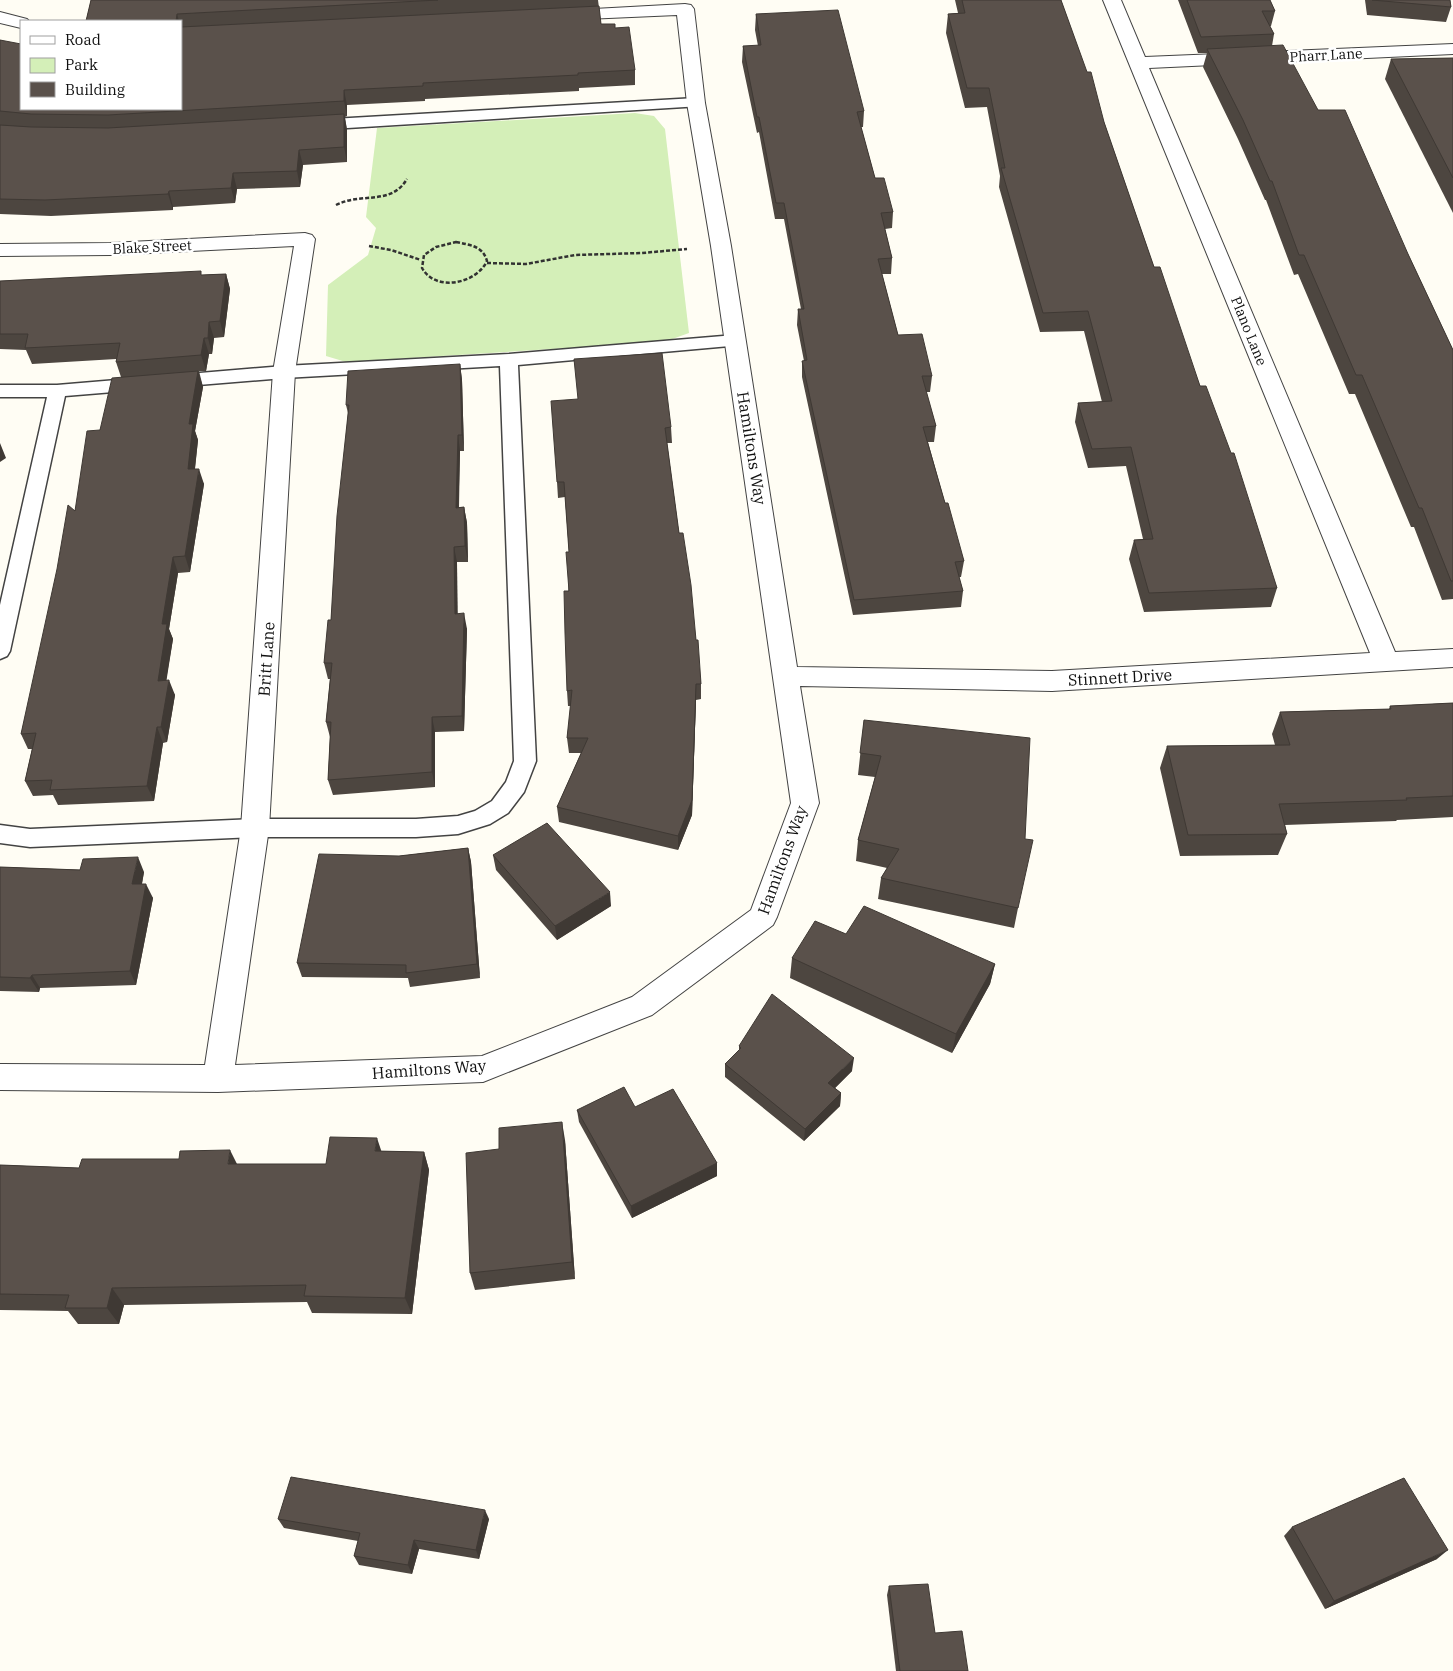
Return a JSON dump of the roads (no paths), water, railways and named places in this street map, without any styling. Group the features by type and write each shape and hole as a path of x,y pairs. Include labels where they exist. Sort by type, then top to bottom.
{"street":[{"name":"Plano Lane","path":"1112,0 1386,662"},
{"name":"Hamiltons Way","path":"0,1077 218,1079 483,1069 642,1006 763,917 805,803 721,246 696,103 685,9 547,16"},
{"path":"0,16 20,23"},
{"name":"Pharr Lane","path":"1138,64 1453,49"},
{"name":"Blake Street","path":"0,250 110,249 304,239"},
{"name":"Britt Lane","path":"218,1079 255,828 284,372 304,239"},
{"name":"Stinnett Drive","path":"786,676 1052,680 1453,658"}],"lane":[{"path":"301,126 696,103"},
{"path":"0,391 57,391 284,372 509,360 735,341"},
{"path":"0,834 30,838 255,828 416,828 458,825 482,818 500,807 516,786 525,760 509,360"},
{"path":"0,651 57,391"}]}
